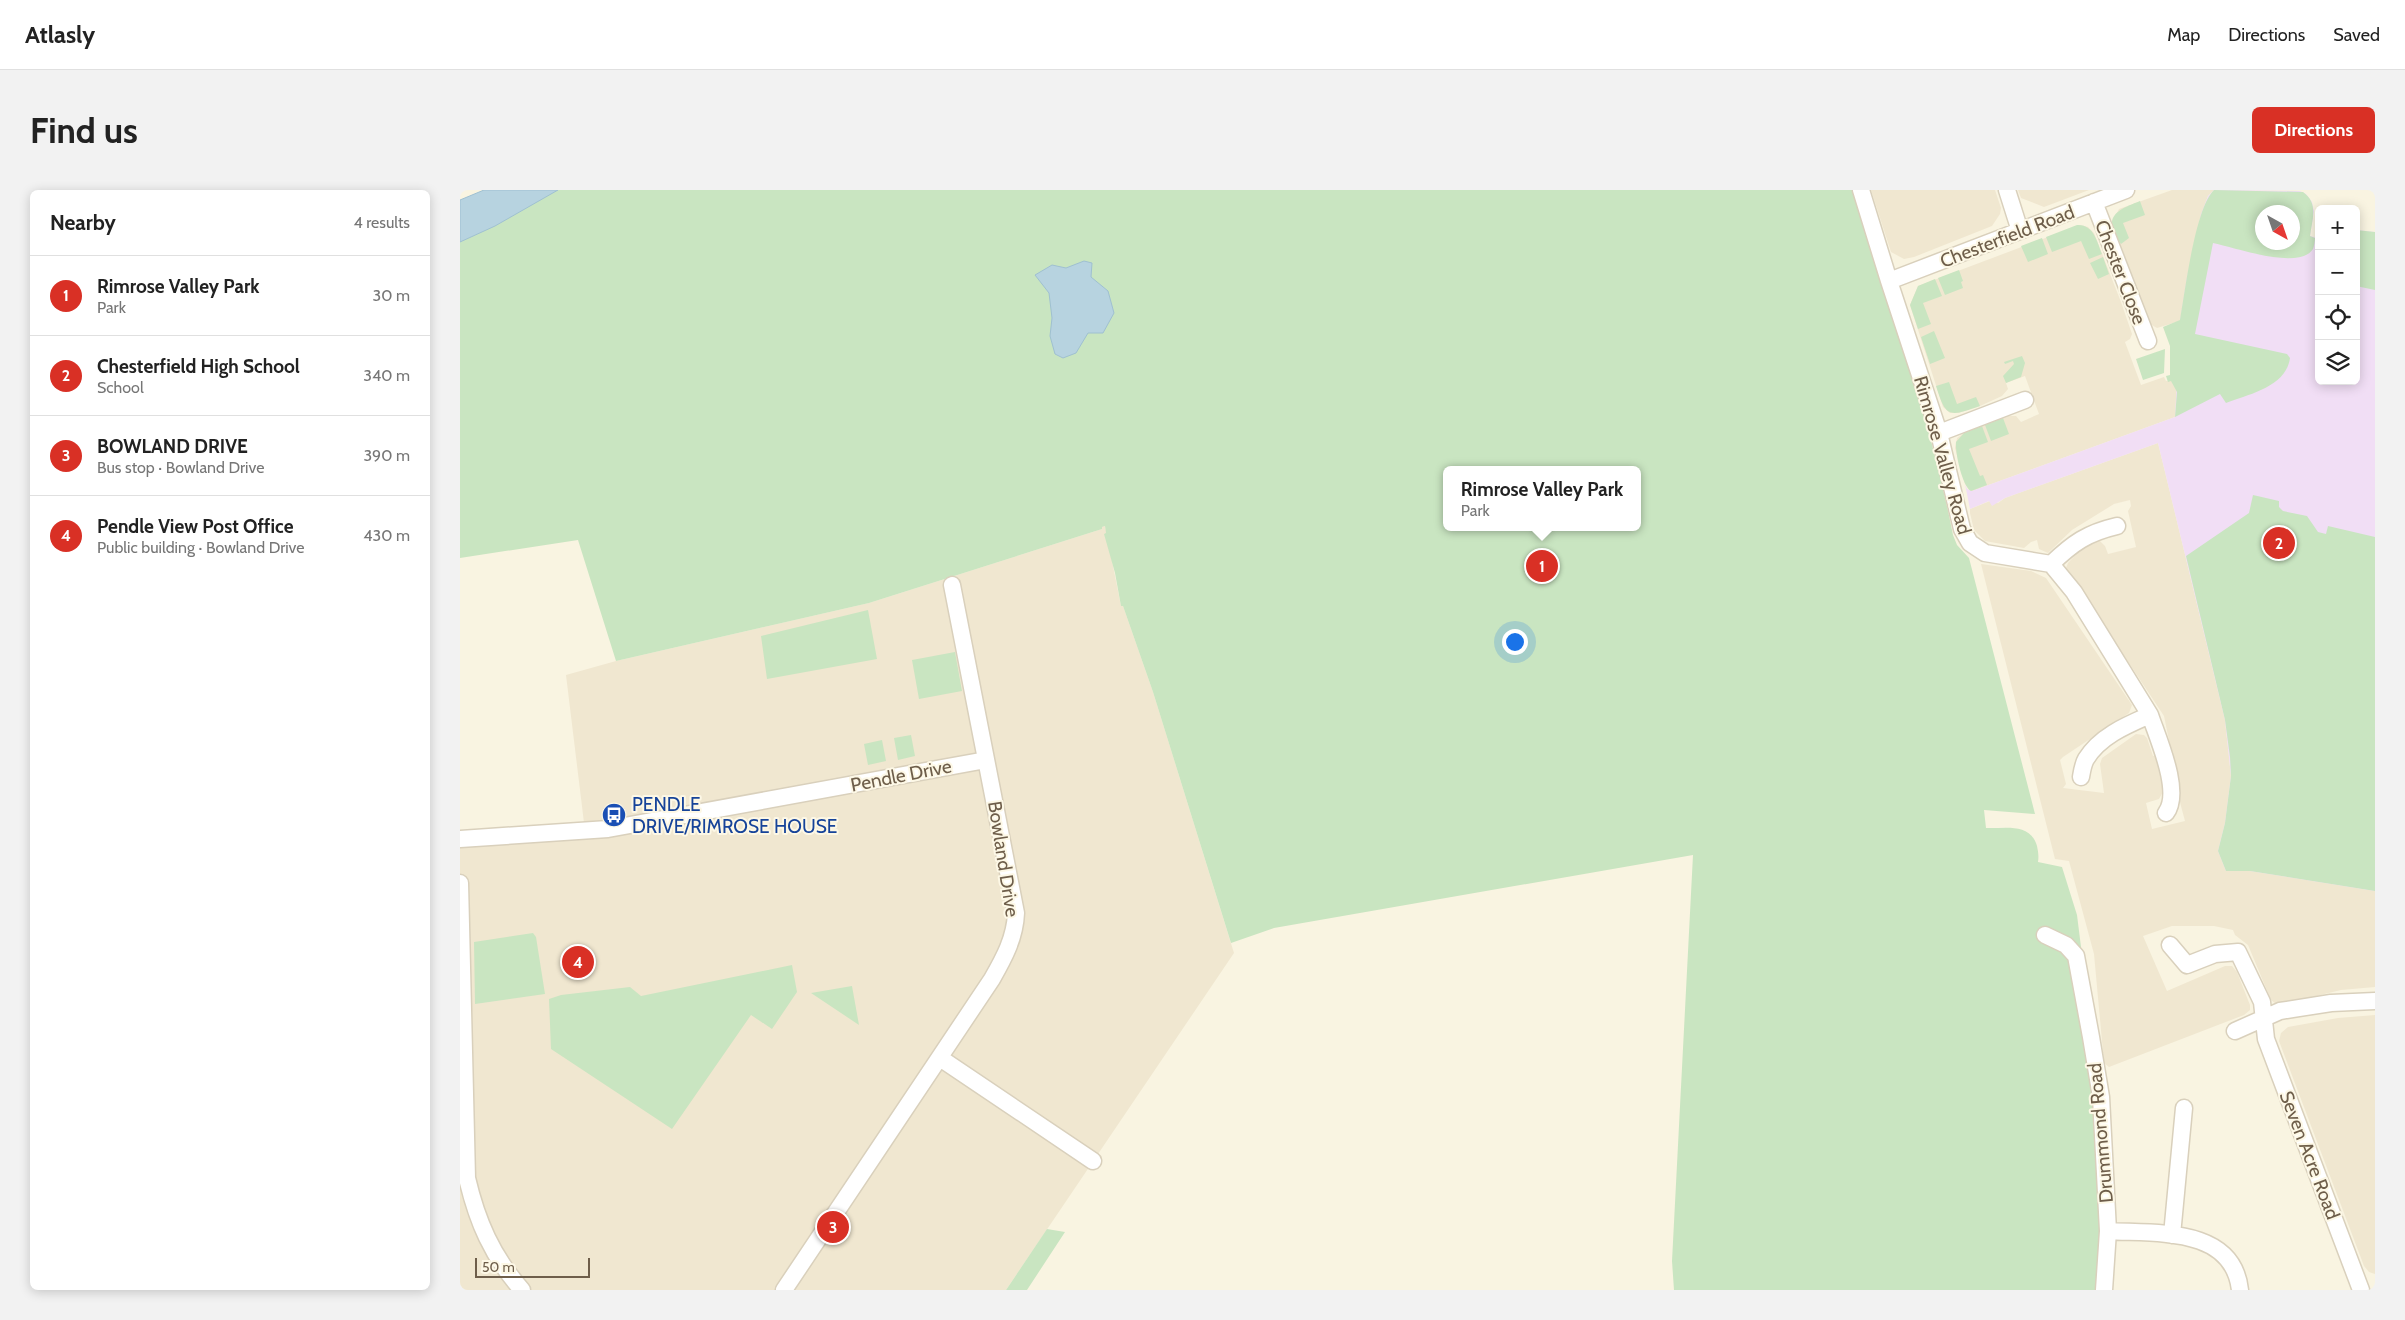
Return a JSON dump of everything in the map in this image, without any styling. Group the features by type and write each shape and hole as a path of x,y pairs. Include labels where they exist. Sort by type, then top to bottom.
{"street":[{"name":"Rimrose Valley Road","path":"1861,190 1939,433 1955,506 1965,537 1970,543 1985,553 2051,564"},
{"path":"2007,190 2020,230"},
{"name":"Chesterfield Road","path":"1889,281 2126,190"},
{"name":"Chester Close","path":"2094,202 2148,342"},
{"path":"1939,433 2025,400"},
{"path":"2117,526 2095,531 2079,540 2051,564 2074,592 2150,715 2173,791 2170,807 2166,813"},
{"name":"Bowland Drive","path":"784,1290 992,979 1008,949 1015,928 1016,913 952,585"},
{"path":"2080,777 2086,759 2100,743 2126,725 2150,715"},
{"name":"Pendle Drive","path":"460,839 608,829 986,760"},
{"path":"460,883 467,1178 475,1212 481,1226 507,1272 522,1290"},
{"name":"Drummond Road","path":"2045,935 2066,945 2076,956 2101,1097 2108,1231 2104,1290"},
{"name":"Seven Acre Road","path":"2170,945 2186,966 2215,954 2238,952 2262,1002 2266,1039 2363,1290"},
{"path":"2235,1031 2280,1011 2331,1003 2375,1001"},
{"path":"940,1058 1093,1161"},
{"path":"2172,1235 2184,1108"},
{"path":"2108,1231 2172,1235 2194,1238 2209,1244 2222,1253 2233,1266 2240,1290"},
{"path":"2363,1290 2375,1286"}],"shaded area":[{"path":"1871,190 1995,190 2001,208 2000,214 1992,226 1914,257 1904,259 1891,252"},
{"path":"2018,190 2089,190 2044,207 2021,198"},
{"path":"2172,190 2214,190 2208,196 2200,219 2180,321 2157,328 2150,324 2112,222 2119,209"},
{"path":"2214,190 2300,191 2306,194 2312,202 2314,211 2310,236 2315,237 2315,385 2360,385 2360,230 2375,232 2375,891 2250,871 2226,871 2218,851 2225,823 2231,776 2225,720 2158,443 2005,498 1992,506 1989,501 1970,509 1965,484 1967,489 1972,491 2175,417 2180,321 2187,277 2201,214 2208,196"},
{"path":"2080,225 2088,227 2094,233 2121,302 2132,334 2130,339 2125,342 2141,385 2164,377 2166,381 2171,380 2177,391 2175,417 1972,491 1965,484 1955,448 1957,438 1964,433 2008,416 2016,416 2021,422 2039,414 2025,376 2006,383 2008,389 2002,396 1980,406 1958,413 1950,413 1943,407 1910,305 1918,286"},
{"path":"2158,443 2225,720 2231,776 2225,823 2218,851 2226,871 2250,871 2375,891 2375,987 2341,990 2276,1004 2271,1000 2248,945 2235,935 2233,930 2214,926 2172,926 2143,936 2167,991 2225,966 2232,966 2237,972 2250,1005 2250,1010 2244,1015 2109,1067 2104,1063 2094,954 2069,861 2055,859 1981,564 2031,571 2046,578 2132,705 2129,713 2060,760 2066,784 2063,788 2104,793 2100,764 2102,758 2136,734 2144,735 2147,738 2153,756 2157,755 2165,788 2159,799 2146,803 2152,829 2185,821 2178,795 2180,794 2164,716 2066,568 2068,563 2084,546 2099,540 2105,546 2108,554 2136,547 2128,511 2131,506 2130,500 2114,504 2072,530 2048,553 2039,549 2037,540 2024,548 1985,541 1974,530 1970,509 1990,501 1998,503 2005,498"},
{"path":"1105,526 1121,606 1123,606 1153,692 1234,953 1006,1290 460,1290 460,839 585,831 566,675 616,661 869,603 1102,529 1101,527"},
{"path":"2375,1015 2375,1274 2369,1272 2364,1266 2279,1041 2281,1033 2288,1027 2338,1018"}],"green space":[{"path":"523,190 1854,190 1921,404 1944,491 1953,535 1957,545 1969,558 2035,814 1984,810 1986,828 2016,828 2029,833 2034,838 2037,846 2038,862 2062,867 2077,915 2097,1075 2100,1250 2097,1290 1674,1290 1672,1261 1693,855 1274,928 1231,943 1153,692 1123,606 1121,606 1115,573 1104,534 1106,533 1105,526 1102,529 869,603 616,661 578,540 460,558 460,221"},
{"path":"2214,190 2303,192 2308,196 2313,207 2310,236 2315,238 2315,242 2313,249 2306,255 2294,258 2266,256 2213,243 2195,334 2287,354 2290,358 2282,376 2265,388 2226,403 2220,394 2175,417 2177,392 2171,381 2168,382 2166,376 2170,375 2170,346 2163,327 2180,320 2192,251 2201,214"},
{"path":"2140,201 2145,215 2123,223 2129,238 2121,244 2112,227 2114,216 2119,211"},
{"path":"2077,225 2083,225 2091,231 2102,254 2089,259 2081,241 2052,252 2046,237"},
{"path":"2360,230 2375,232 2375,290 2360,287"},
{"path":"2042,238 2048,254 2028,262 2021,246"},
{"path":"2103,257 2109,274 2098,279 2090,263"},
{"path":"1959,270 1963,281 1961,282 1963,288 1945,295 1938,278"},
{"path":"1935,279 1942,296 1923,303 1931,324 1918,329 1910,305 1918,286"},
{"path":"1934,331 1945,358 1930,364 1921,337"},
{"path":"2165,349 2164,373 2143,380 2136,359"},
{"path":"2022,356 2025,363 2021,377 2006,383 2003,376 2014,364 2013,361 2005,364 2004,362"},
{"path":"1949,382 1957,404 1976,397 1980,406 1955,413 1946,409 1936,386"},
{"path":"2003,418 2009,434 1991,441 1985,425"},
{"path":"1982,426 1988,442 1969,449 1980,476 1983,475 1987,485 1971,491 1962,476 1956,442 1964,433"},
{"path":"2253,495 2279,501 2279,507 2283,511 2307,516 2318,532 2326,534 2328,526 2375,537 2375,891 2250,871 2226,871 2218,851 2225,823 2231,776 2230,757 2225,720 2186,556 2249,513"},
{"path":"868,610 877,659 767,679 761,636"},
{"path":"955,652 962,691 919,699 912,660"},
{"path":"911,735 915,756 898,760 894,738"},
{"path":"882,740 886,761 868,765 864,744"},
{"path":"533,933 536,937 545,994 475,1004 474,942"},
{"path":"792,965 797,992 772,1029 751,1015 672,1129 551,1049 549,999 561,995 630,987 641,996"},
{"path":"852,986 859,1025 811,993"},
{"path":"1047,1229 1065,1232 1027,1290 1006,1290"}],"water":[{"path":"484,190 558,190 495,226 460,242 460,200"},
{"path":"1084,261 1092,263 1091,277 1108,291 1114,313 1103,333 1088,333 1076,353 1063,358 1055,354 1050,336 1052,318 1049,293 1035,275 1052,265 1066,268"}],"place":[{"name":"Chesterfield High School","path":"2279,543"},
{"name":"Rimrose Valley Park","path":"1542,566"},
{"name":"PENDLE DRIVE/RIMROSE HOUSE","path":"614,815"},
{"name":"Pendle View Post Office","path":"578,962"},
{"name":"BOWLAND DRIVE","path":"833,1227"}]}
